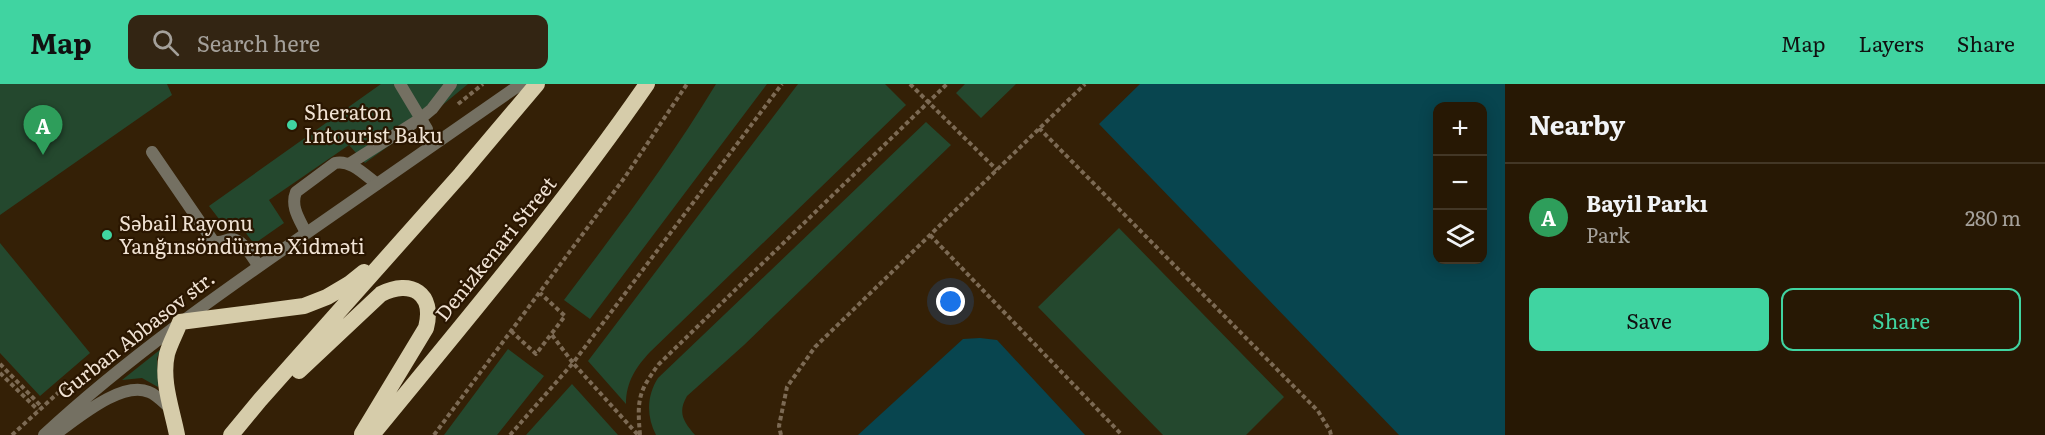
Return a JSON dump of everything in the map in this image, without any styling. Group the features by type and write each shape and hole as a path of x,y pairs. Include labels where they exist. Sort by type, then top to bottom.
{"highway":[{"path":"233,433 537,84"},
{"name":"Denizkenari Street","path":"372,435 536,234 602,148 647,84"},
{"path":"177,435 166,381 166,356 180,322 304,306 327,297 349,284 398,246"},
{"path":"233,433 381,294 394,288 412,289 428,304 429,315 426,328 361,435"}],"street":[{"path":"400,84 424,124"},
{"path":"349,164 424,124 451,84"},
{"name":"Gurban Abbasov str.","path":"44,435 87,396 180,322 258,265 521,84"},
{"path":"152,152 213,241 220,243 233,239 241,242 258,265"},
{"path":"306,233 293,206 296,192 335,163 342,161 349,164 377,184"},
{"path":"54,435 114,395 128,390 148,391 171,409"}],"path":[{"path":"434,435 625,177 687,84"},
{"path":"510,435 573,363 782,84"},
{"path":"910,84 997,170"},
{"path":"639,435 638,409 643,386 659,364 946,84"},
{"path":"781,435 779,426 787,387 815,347 1085,84"},
{"path":"1040,128 1318,411 1331,435"},
{"path":"930,235 1122,435"},
{"path":"511,331 537,354 552,335 565,316 540,293"},
{"path":"552,335 573,363 639,435"},
{"path":"0,364 40,409 0,373"}],"green space":[{"path":"0,84 167,84 172,95 0,215"},
{"path":"381,84 468,84 422,122 365,163 349,145 269,200 284,223 254,244 237,221 226,228 209,206"},
{"path":"716,84 767,84 590,319 564,300 662,167"},
{"path":"798,84 885,84 906,105 650,352 633,375 626,396 626,404 588,361"},
{"path":"965,84 1016,84 981,118 956,93"},
{"path":"926,122 951,145 744,345 687,396 682,407 683,417 695,435 656,435 649,406 658,378"},
{"path":"1119,228 1284,397 1246,435 1163,435 1038,307"},
{"path":"0,243 90,353 40,396 0,353"},
{"path":"161,349 157,358 158,387 142,378 122,380"},
{"path":"508,349 544,376 497,435 444,435"},
{"path":"572,384 618,435 526,435"}],"water":[{"path":"1140,84 1505,84 1505,435 1399,435 1099,124"},
{"path":"963,339 997,340 1085,435 858,435"}],"place":[{"name":"Sheraton Intourist Baku","path":"292,125"},
{"name":"Bayil Parkı","path":"43,155"},
{"name":"Səbail Rayonu Yanğınsöndürmə Xidməti","path":"107,235"}]}
